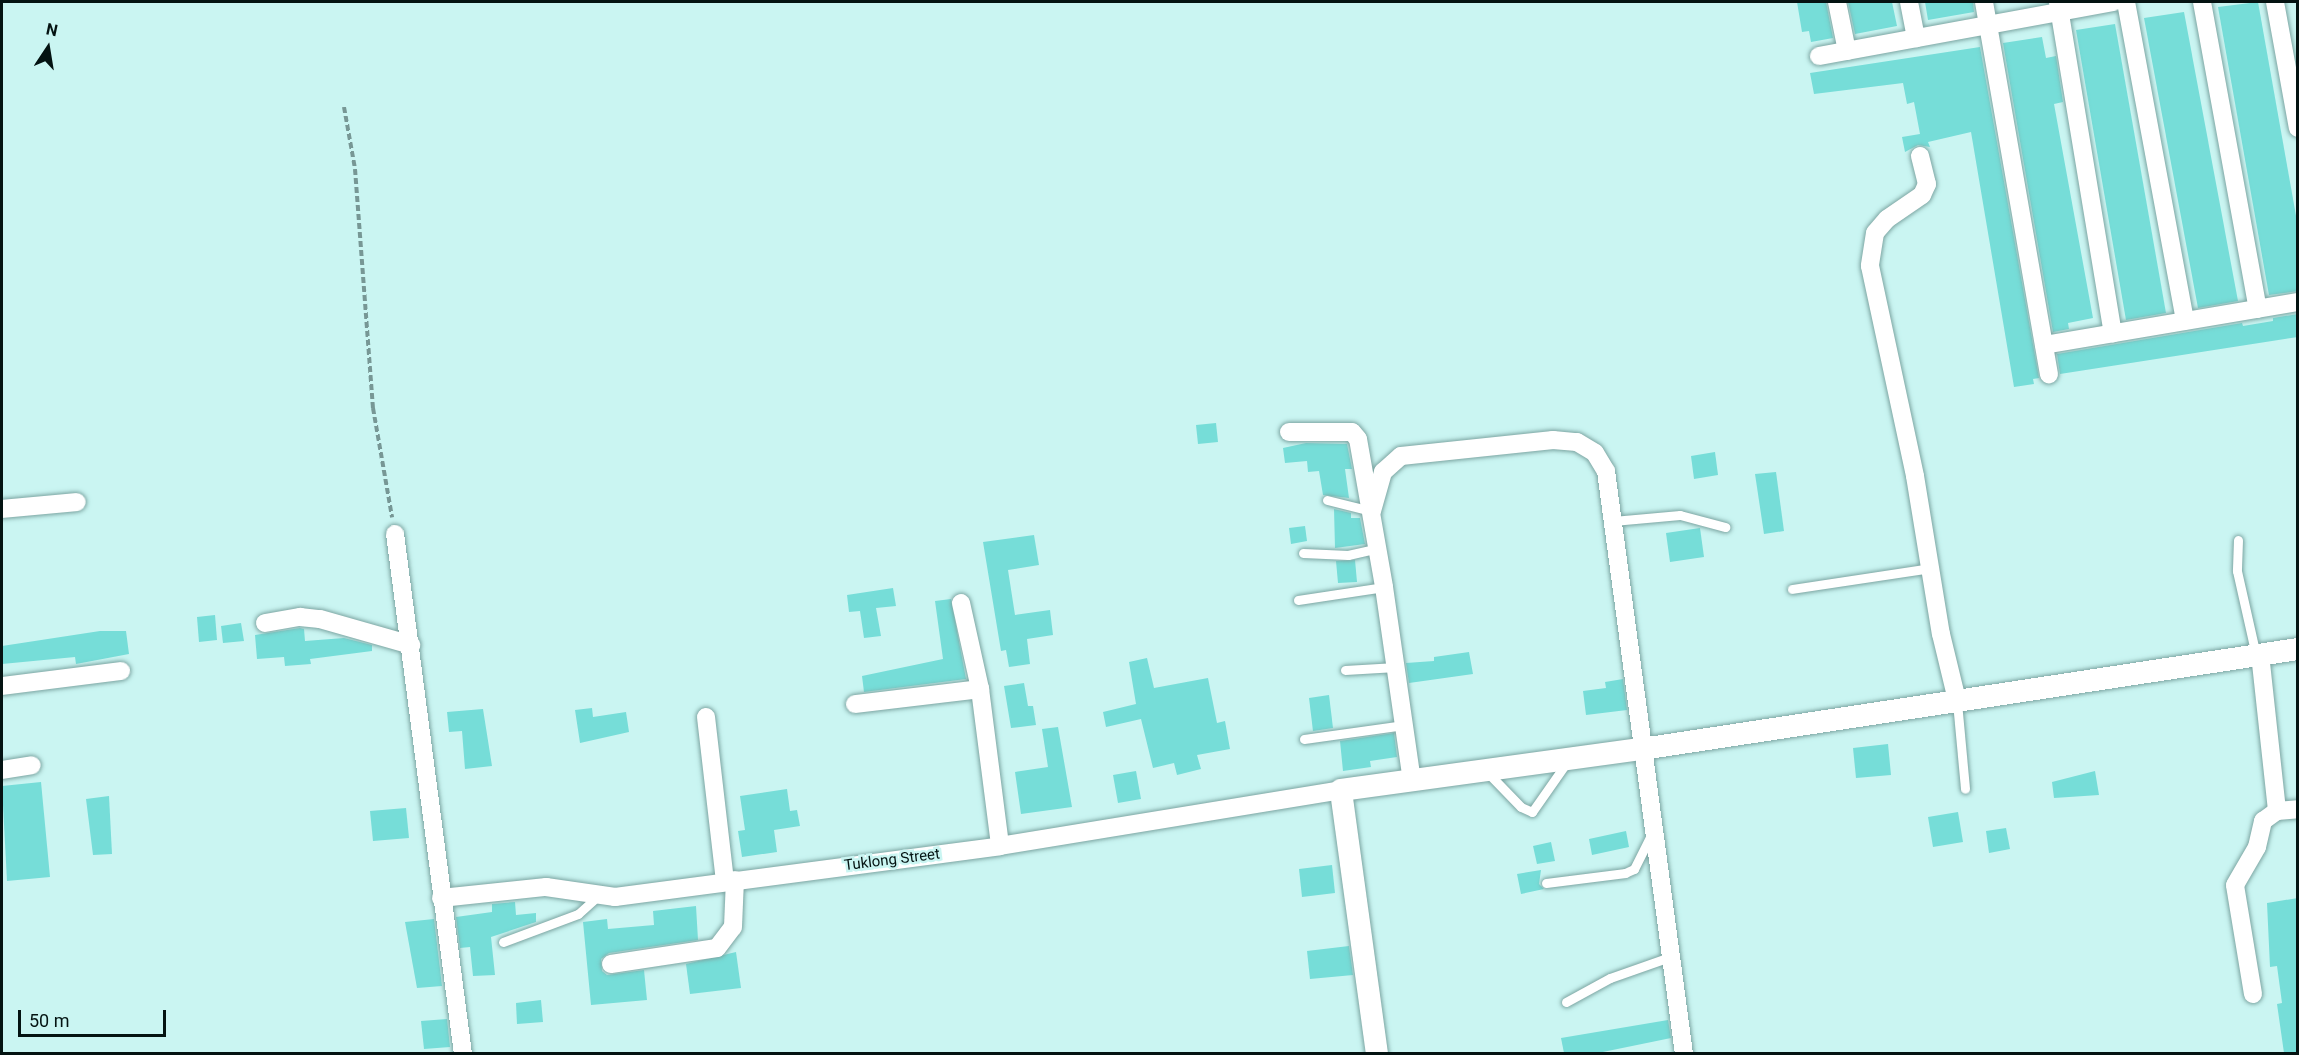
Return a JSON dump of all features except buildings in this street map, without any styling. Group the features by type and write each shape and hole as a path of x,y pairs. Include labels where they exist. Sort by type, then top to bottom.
{"street":[{"path":"1837,2 1847,51"},
{"path":"1909,2 1916,38"},
{"path":"1984,2 2049,374"},
{"path":"1819,56 1988,25 2059,7 2113,2"},
{"path":"2127,2 2185,321"},
{"path":"2202,2 2258,309"},
{"path":"2275,2 2298,128"},
{"path":"2059,7 2113,333"},
{"path":"1920,156 1927,184 1922,195 1887,219 1875,233 1870,266 1931,568 1941,634 1957,700"},
{"path":"2044,345 2298,302"},
{"path":"1289,432 1352,432 1361,451 1378,548 1412,781"},
{"path":"1372,511 1383,472 1401,456 1553,440 1577,442 1595,453 1606,471 1652,832 1684,1053"},
{"path":"2,510 77,502"},
{"path":"395,534 463,1053"},
{"path":"961,603 980,689 1000,846"},
{"path":"265,622 300,617 320,619 411,645"},
{"path":"1377,1053 1341,790 1642,749 2298,649"},
{"path":"2258,655 2277,811"},
{"path":"2,686 121,671"},
{"path":"855,704 980,689"},
{"path":"611,964 717,948 733,927 730,880 706,717"},
{"path":"2,770 32,765"},
{"name":"Tuklong Street","path":"441,897 546,887 615,897 1000,846 1341,790"},
{"path":"2253,994 2235,885 2257,848 2263,820 2277,811 2298,808"}],"lane":[{"path":"1327,500 1372,511"},
{"path":"1613,521 1680,514 1725,528"},
{"path":"2238,540 2238,579 2258,655"},
{"path":"1303,553 1348,555 1378,548"},
{"path":"1792,589 1931,568"},
{"path":"1298,600 1384,587"},
{"path":"1345,670 1396,667"},
{"path":"1957,700 1965,789"},
{"path":"1304,739 1404,725"},
{"path":"1487,771 1521,807 1532,812 1569,759"},
{"path":"1546,882 1625,873 1634,868 1652,832"},
{"path":"503,942 578,914 599,895"},
{"path":"1566,1002 1610,978 1670,957"}],"path":[{"path":"344,107 355,169 373,408 395,534"}]}
